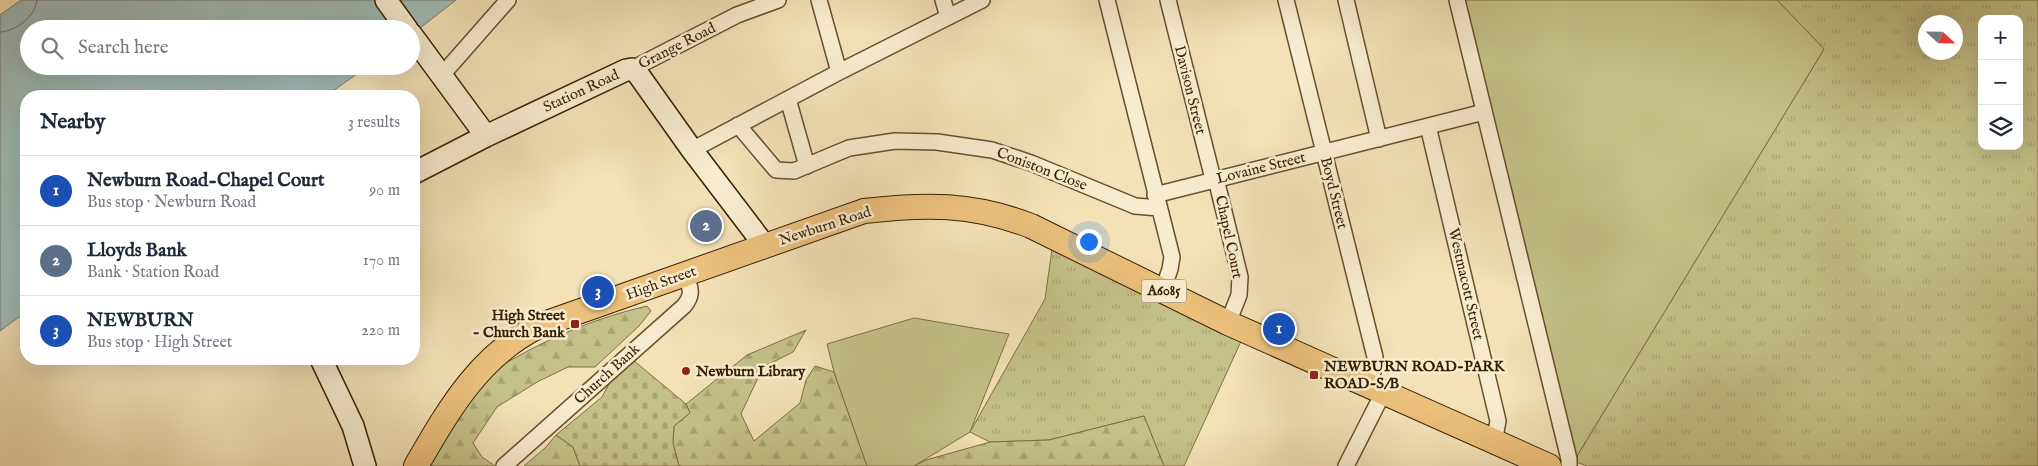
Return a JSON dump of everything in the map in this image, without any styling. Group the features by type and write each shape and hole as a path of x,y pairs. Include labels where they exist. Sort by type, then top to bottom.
{"main road":[{"name":"Newburn Road","path":"764,246 864,211 914,206 964,208 1010,218 1031,226 1228,323 1313,359 1375,389 1549,466"},
{"name":"High Street","path":"416,466 470,382 499,351 522,334 541,325 764,246"}],"street":[{"path":"386,0 400,20"},
{"path":"442,75 508,0"},
{"name":"Grange Road","path":"632,70 737,15 778,0"},
{"path":"818,0 838,72"},
{"path":"943,0 948,17"},
{"path":"692,150 838,72 982,0"},
{"path":"1107,0 1172,257 1163,290"},
{"name":"Davison Street","path":"1168,0 1214,179"},
{"name":"Boyd Street","path":"1286,0 1375,357 1375,389 1346,466"},
{"path":"1346,0 1379,139"},
{"path":"1457,0 1569,466"},
{"path":"420,46 486,136"},
{"name":"Station Road","path":"420,171 486,136 626,70 632,70 638,74 764,246"},
{"path":"788,99 807,166"},
{"name":"Lovaine Street","path":"1157,202 1214,179 1484,112"},
{"name":"Coniston Close","path":"738,125 776,170 794,171 849,148 895,140 937,142 992,150 1031,163 1135,206 1157,202"},
{"name":"Westmacott Street","path":"1428,126 1498,421 1494,442"},
{"name":"Chapel Court","path":"1214,179 1240,277 1239,294 1228,323"},
{"name":"Church Bank","path":"504,466 684,306 692,293 686,274"},
{"path":"324,365 353,426 365,466"}],"green space":[{"path":"1462,0 1777,0 1824,49 1574,461"},
{"path":"1777,0 2038,0 2038,466 1587,466 1574,461 1824,49"},
{"path":"1053,242 1243,337 1184,466 1164,466 1144,416 1049,440 990,442 970,432 1045,299"},
{"path":"647,306 651,311 639,326 595,367 568,367 537,382 497,407 473,443 482,457 495,466 430,466 466,406 482,383 495,369 545,342 578,328"},
{"path":"914,318 1009,334 970,432 914,466 867,466 834,372 827,344"},
{"path":"806,330 793,352 763,367 741,414 754,441 800,403 806,380 815,366 834,372 867,466 679,466 673,443 674,426 690,413 686,404 747,355"},
{"path":"633,360 686,404 690,413 674,426 673,443 679,466 580,466 573,447 556,435 602,397 610,382"},
{"path":"1144,416 1164,466 914,466 926,460 990,442 1049,440"},
{"path":"556,435 573,447 580,466 524,466 545,448"}],"water":[{"path":"21,0 456,0 420,28 420,20 20,20 20,75 355,75 334,90 20,90 20,316 0,331 0,15"}],"place":[{"name":"Lloyds Bank","path":"706,226"},
{"name":"NEWBURN","path":"598,292"},
{"name":"High Street - Church Bank","path":"575,324"},
{"name":"Newburn Road-Chapel Court","path":"1279,329"},
{"name":"Newburn Library","path":"686,371"},
{"name":"NEWBURN ROAD-PARK ROAD-S/B","path":"1314,375"}]}
